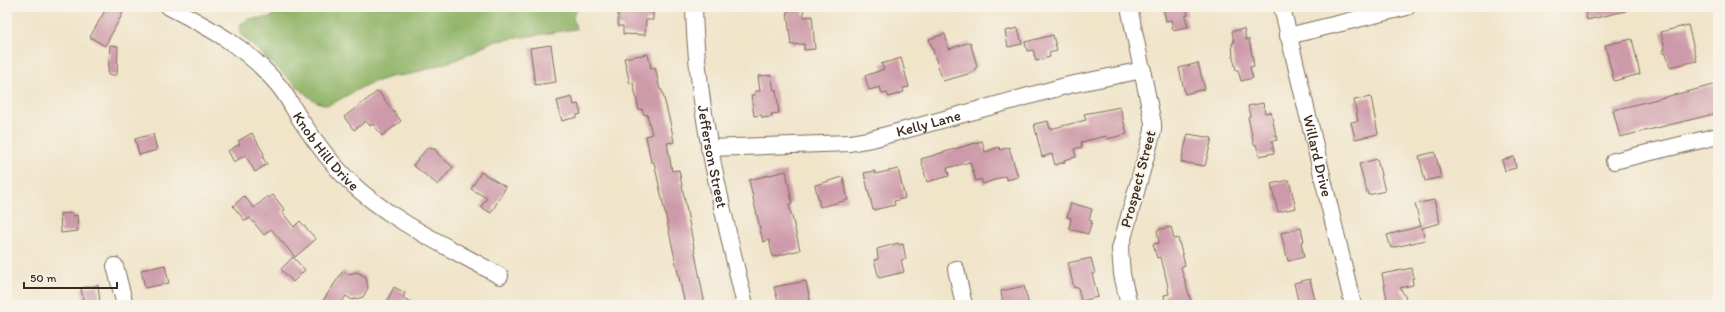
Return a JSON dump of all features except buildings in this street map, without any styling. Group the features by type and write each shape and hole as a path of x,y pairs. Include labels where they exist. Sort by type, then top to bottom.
{"street":[{"name":"Knob Hill Drive","path":"169,7 222,35 241,48 258,63 280,87 315,142 349,180 366,196 404,222 500,276"},
{"name":"Jefferson Street","path":"694,7 698,75 709,148 744,305"},
{"name":"Prospect Street","path":"1129,7 1153,123 1153,131 1120,249 1122,274 1129,305"},
{"name":"Willard Drive","path":"1282,7 1353,305"},
{"path":"1288,36 1407,7"},
{"name":"Kelly Lane","path":"709,148 872,140 1069,85 1143,70"},
{"path":"1614,161 1718,136"},
{"path":"116,266 125,305"},
{"path":"956,269 964,305"}],"green space":[{"path":"277,7 578,7 573,17 576,29 491,42 474,52 455,60 411,74 390,77 368,84 327,105 317,102 309,97 240,34 240,25 248,19 272,17"}]}
